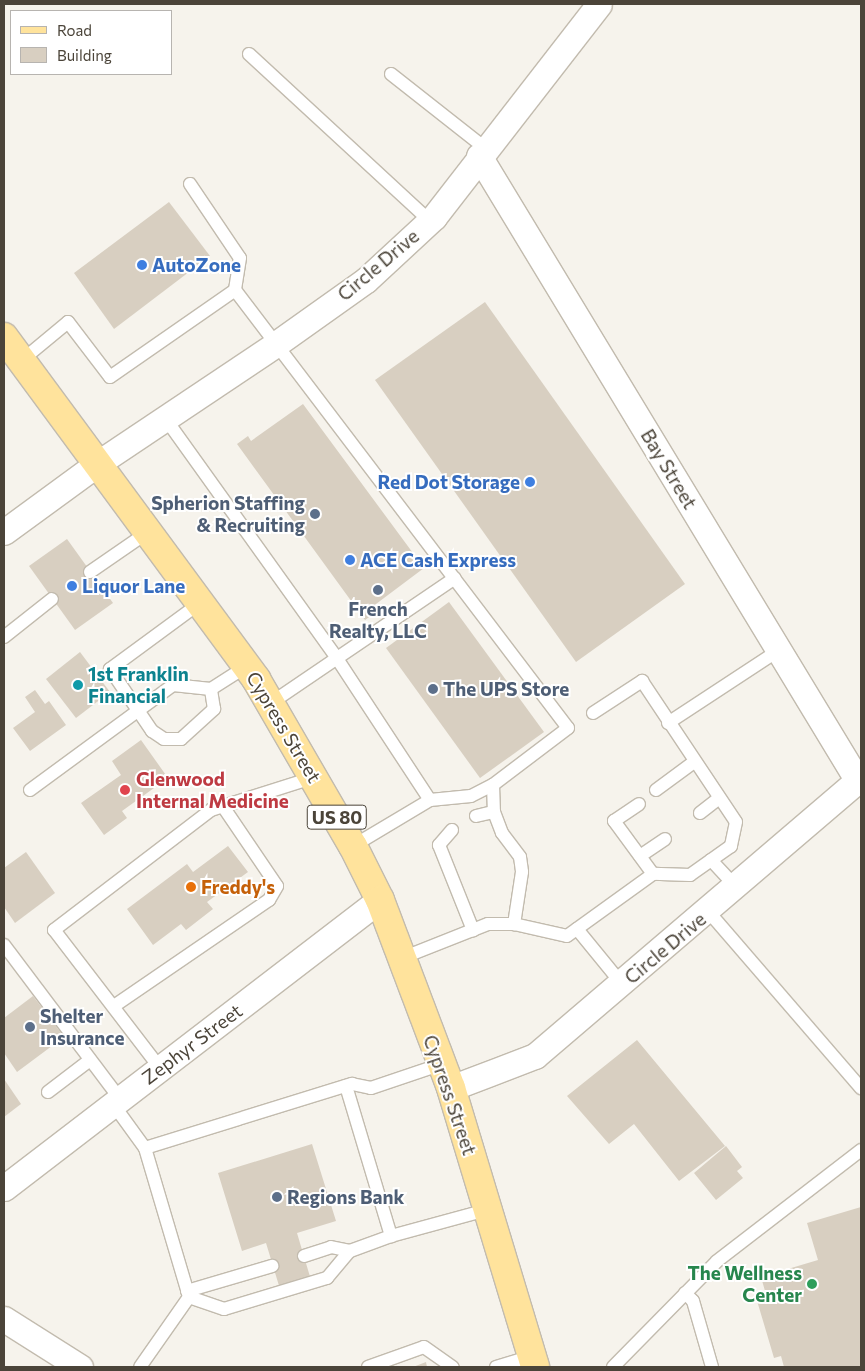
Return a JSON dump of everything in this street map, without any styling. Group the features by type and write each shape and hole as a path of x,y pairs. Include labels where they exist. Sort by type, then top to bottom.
{"main road":[{"name":"Cypress Street","path":"4,337 247,666 315,777 380,900 446,1076 534,1362"}],"street":[{"name":"Circle Drive","path":"4,532 97,464 276,344 366,280 430,221 482,152 600,4"},
{"name":"Bay Street","path":"482,152 778,650 860,780"},
{"name":"Circle Drive","path":"446,1076 536,1056 860,780"},
{"name":"Zephyr Street","path":"4,1188 380,900"},
{"path":"4,1319 80,1367"}],"lane":[{"path":"249,54 430,221"},
{"path":"392,74 482,152"},
{"path":"190,184 240,258 235,290 568,728 493,786 472,796 430,800 352,846"},
{"path":"21,361 68,322 110,377 235,290"},
{"path":"165,418 336,657 430,800"},
{"path":"90,572 148,532"},
{"path":"271,703 336,657 455,578"},
{"path":"4,637 52,599"},
{"path":"200,603 110,669 152,731 164,739 181,739 214,709 211,689"},
{"path":"668,723 778,650"},
{"path":"30,790 172,685 211,689 247,666"},
{"path":"402,958 488,924 514,924 567,936 653,874 690,875 731,846 736,822 668,723 642,681 594,713"},
{"path":"656,790 694,762"},
{"path":"160,1068 54,930 211,810 315,777"},
{"path":"493,786 494,812 502,833 520,857 522,872 514,924"},
{"path":"700,813 719,798"},
{"path":"639,804 614,821 653,874"},
{"path":"114,1006 269,900 277,886 222,806"},
{"path":"476,816 494,812"},
{"path":"452,830 439,845 473,930"},
{"path":"640,856 666,839"},
{"path":"711,860 736,887"},
{"path":"708,911 861,1088"},
{"path":"577,929 622,984"},
{"path":"4,945 90,1060 146,1148 188,1294"},
{"path":"48,1092 90,1060"},
{"path":"146,1148 346,1086 372,1088 446,1076"},
{"path":"346,1086 391,1236"},
{"path":"619,1365 717,1260 861,1150"},
{"path":"188,1294 224,1309 327,1278 350,1252 391,1236 487,1210"},
{"path":"304,1256 331,1247 350,1252"},
{"path":"140,1367 188,1294 272,1266"},
{"path":"685,1293 693,1301 712,1367"},
{"path":"368,1367 424,1347 453,1367"},
{"path":"496,1367 534,1362"}],"building":[{"name":"AutoZone","path":"169,202 210,256 114,329 74,273"},
{"name":"Red Dot Storage","path":"485,302 685,584 576,662 375,380"},
{"path":"303,404 424,568 368,610 372,615 365,620 237,444 248,436 251,441"},
{"name":"Liquor Lane","path":"67,539 113,603 75,630 29,566"},
{"path":"449,602 544,732 480,778 386,648"},
{"name":"1st Franklin Financial","path":"80,652 110,692 76,718 46,679"},
{"path":"35,690 45,704 49,701 66,725 30,751 13,728 35,712 25,697"},
{"name":"Glenwood Internal Medicine","path":"141,740 168,778 122,811 127,818 104,835 81,803 121,775 112,761"},
{"name":"Freddy's","path":"228,846 248,872 207,902 213,909 186,930 181,924 153,945 127,909 187,864 193,872"},
{"path":"26,852 55,893 15,923 4,907 4,868"},
{"name":"Shelter Insurance","path":"33,996 64,1037 17,1072 4,1053 4,1018"},
{"path":"637,1040 725,1146 679,1181 634,1124 609,1144 567,1096"},
{"path":"4,1079 21,1104 4,1117"},
{"name":"Regions Bank","path":"312,1144 336,1221 297,1233 311,1280 280,1289 266,1243 242,1251 218,1173"},
{"path":"726,1146 742,1167 737,1171 743,1178 716,1200 694,1173"},
{"name":"The Wellness Center","path":"861,1207 861,1367 784,1367 781,1356 774,1358 755,1294 765,1291 761,1277 818,1260 807,1223"},
{"path":"426,1362 427,1367 413,1367"}],"place":[{"name":"AutoZone","path":"142,265"},
{"name":"Red Dot Storage","path":"530,482"},
{"name":"Spherion Staffing & Recruiting","path":"315,514"},
{"name":"ACE Cash Express","path":"350,560"},
{"name":"Liquor Lane","path":"72,586"},
{"name":"French Realty, LLC","path":"378,590"},
{"name":"1st Franklin Financial","path":"78,685"},
{"name":"The UPS Store","path":"433,689"},
{"name":"Glenwood Internal Medicine","path":"125,790"},
{"name":"Freddy's","path":"191,887"},
{"name":"Shelter Insurance","path":"30,1027"},
{"name":"Regions Bank","path":"277,1197"},
{"name":"The Wellness Center","path":"812,1284"}]}
